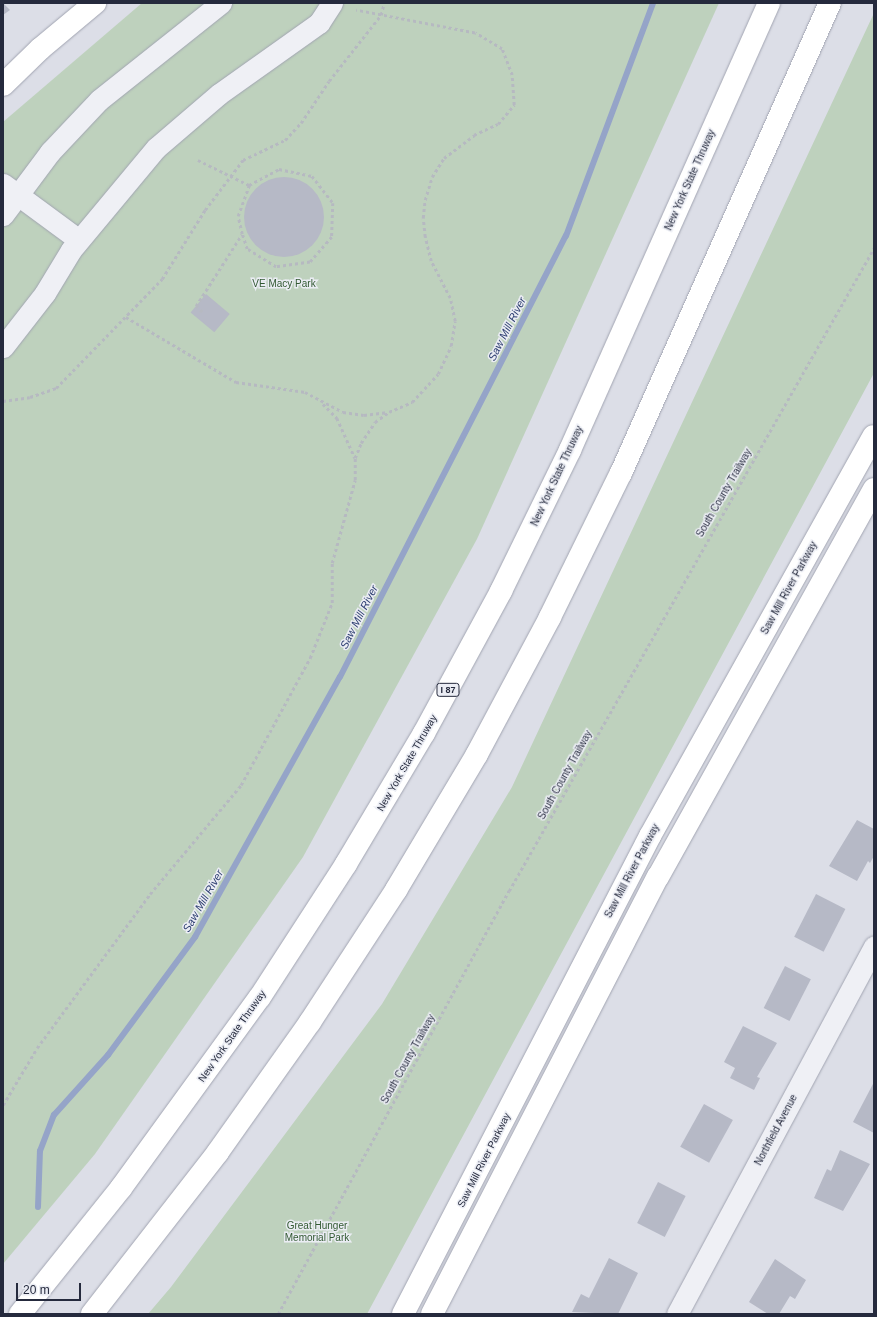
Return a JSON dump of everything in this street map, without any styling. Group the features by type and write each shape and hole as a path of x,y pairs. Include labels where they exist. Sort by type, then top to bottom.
{"main road":[{"path":"3,85 40,49 95,3"},
{"name":"New York State Thruway","path":"20,1314 121,1188 260,997 346,864 424,733 501,591 570,450 768,3"},
{"path":"92,1314 218,1152 310,1022 396,890 477,754 550,617 621,473 830,3"},
{"name":"Saw Mill River Parkway","path":"402,1314 654,830 874,436"},
{"path":"432,1314 658,877 874,489"}],"street":[{"path":"3,215 10,190 50,152 99,100 221,3"},
{"path":"3,347 45,293 79,240 156,148 219,94 319,23 332,3"},
{"path":"10,190 79,240"},
{"name":"Northfield Avenue","path":"677,1314 874,946"}],"path":[{"path":"3,401 30,397 56,388 162,279 204,210 243,160 285,140 301,123 329,82 381,16 384,3"},
{"path":"3,1105 37,1048 150,894 241,785 310,658 332,603 332,563 348,498 355,480 355,458 361,443 375,422 388,412 412,402 438,374 451,346 455,321 450,298 431,262 422,218 432,177 444,158 474,135 498,124 514,105 512,75 502,49 475,33 356,10"},
{"path":"198,160 249,185"},
{"path":"279,169 312,176 333,203 332,237 310,262 276,267 247,249 242,234 238,216 249,185 279,169"},
{"path":"202,312 196,306 242,234"},
{"name":"South County Trailway","path":"278,1314 513,884 874,248"},
{"path":"126,316 236,382 305,392 322,403 343,412 364,415 388,412"},
{"path":"322,403 337,418 355,458"}],"green space":[{"name":"VE Macy Park","path":"142,3 719,3 477,539 303,857 95,1154 3,1264 3,122"},
{"name":"Great Hunger Memorial Park","path":"874,13 874,373 367,1314 148,1314 171,1287 382,1004 512,787"}],"building":[{"path":"3,3 10,10 3,15"},
{"path":"276,177 292,177 313,188 324,209 324,225 313,246 292,257 276,257 262,251 255,246 250,239 244,225 244,209 250,195 255,188 262,183"},
{"path":"206,294 230,314 214,332 191,312"},
{"path":"857,820 874,829 874,856 870,863 868,861 857,881 829,866"},
{"path":"816,894 845,909 824,952 794,937"},
{"path":"785,966 811,979 790,1021 764,1008"},
{"path":"743,1026 777,1043 757,1077 760,1078 754,1090 730,1078 735,1068 724,1062"},
{"path":"874,1082 874,1133 853,1122"},
{"path":"704,1104 733,1120 709,1163 680,1147"},
{"path":"840,1150 870,1164 843,1211 814,1198 827,1169 831,1171"},
{"path":"658,1182 686,1196 665,1237 637,1223"},
{"path":"609,1258 638,1273 618,1314 572,1312 581,1294 589,1298"},
{"path":"775,1259 806,1280 795,1299 790,1296 779,1314 768,1314 749,1302"}],"waterway":[{"name":"Saw Mill River","path":"38,1207 40,1151 54,1115 108,1055 195,937 340,677 566,236 653,3"}]}
